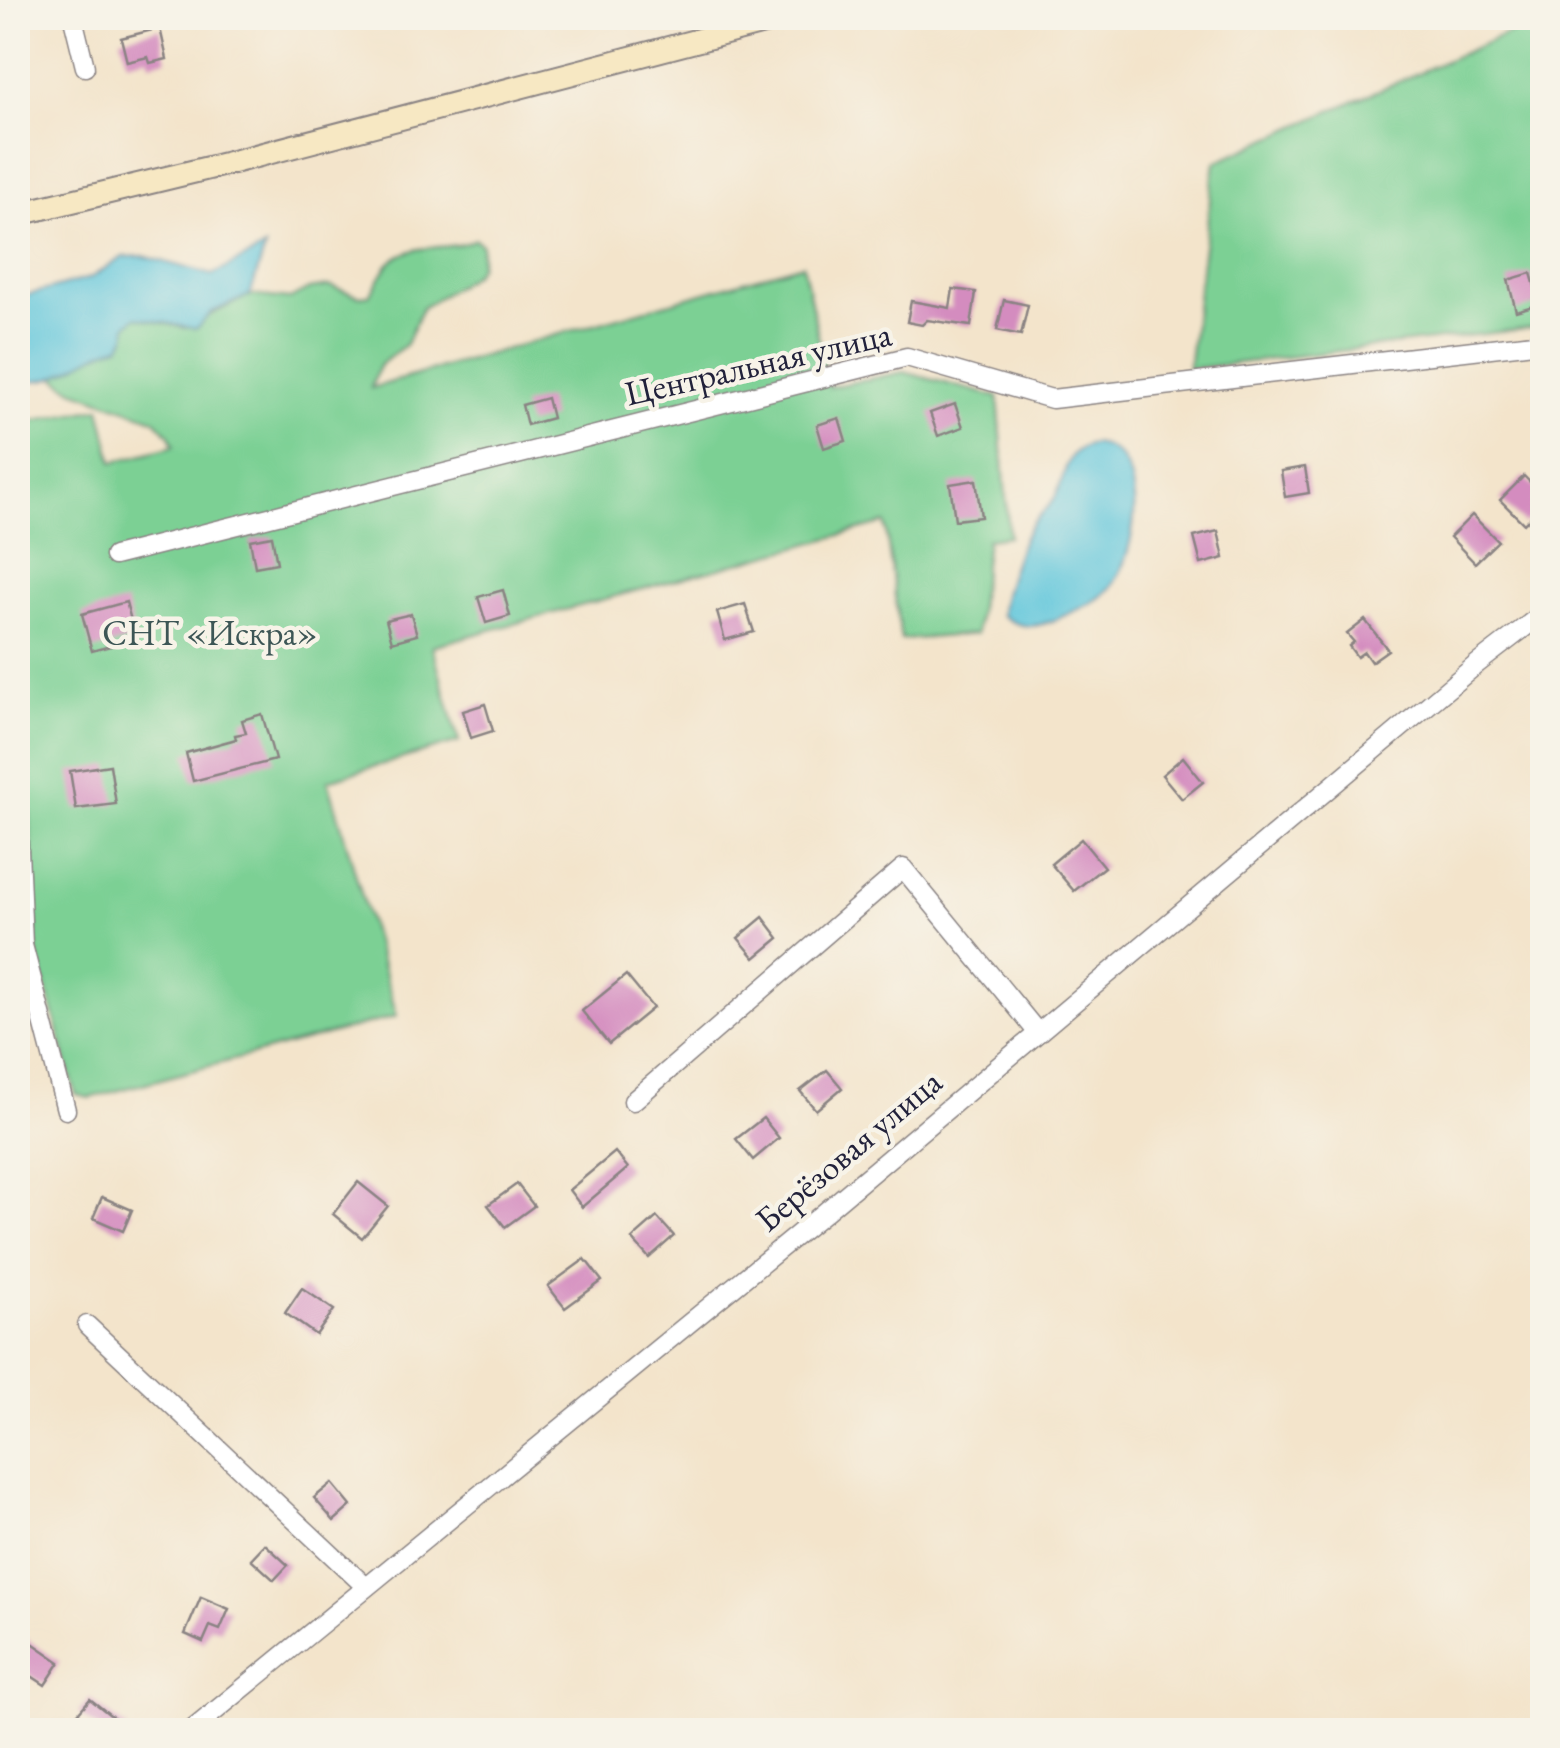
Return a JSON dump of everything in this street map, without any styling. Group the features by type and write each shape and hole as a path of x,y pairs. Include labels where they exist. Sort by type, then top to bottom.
{"main road":[{"path":"18,214 783,18"}],"street":[{"path":"73,18 84,68"},
{"name":"Центральная улица","path":"114,556 907,357 1052,399 1542,342"},
{"name":"Берёзовая улица","path":"192,1730 825,1212 1477,664 1542,614"},
{"path":"18,826 23,944 66,1110"},
{"path":"633,1101 903,868 1038,1033"},
{"path":"87,1325 366,1587"},
{"path":"18,1724 26,1730"}],"green space":[{"path":"1534,18 1542,18 1542,327 1188,369 1215,162 1534,22"},
{"name":"СНТ «Искра»","path":"475,239 482,245 479,266 473,275 422,308 406,344 379,366 371,388 803,264 829,387 904,372 998,397 1009,536 987,539 976,634 901,640 885,523 432,646 459,742 328,780 397,1016 90,1098 76,1095 37,954 18,596 20,423 100,408 113,462 174,446 170,435 154,419 73,390 55,377 100,349 120,346 127,325 136,317 185,328 250,295 290,299 309,289 330,286 359,296 369,295 400,255"}],"water":[{"path":"265,248 250,295 212,312 196,329 136,317 127,325 120,346 44,380 18,376 20,297 90,278 123,257 143,256 212,275"},
{"path":"1093,444 1112,450 1132,482 1133,528 1120,571 1111,587 1087,605 1043,624 1015,623 1001,615 1007,583 1021,545 1055,497 1071,457"}],"building":[{"path":"160,28 167,59 150,63 148,57 127,62 121,38"},
{"path":"1531,273 1540,304 1516,311 1508,280"},
{"path":"953,289 976,292 971,326 927,320 922,325 907,322 911,301 950,308"},
{"path":"1004,300 1028,305 1021,335 997,330"},
{"path":"547,398 552,418 527,425 522,405"},
{"path":"955,404 963,427 938,436 930,413"},
{"path":"839,418 846,441 824,448 817,425"},
{"path":"1305,467 1309,493 1285,497 1281,471"},
{"path":"1524,476 1542,495 1542,506 1524,524 1500,500"},
{"path":"976,480 981,517 955,520 950,484"},
{"path":"1472,515 1498,541 1475,563 1450,537"},
{"path":"1218,531 1224,558 1201,564 1194,537"},
{"path":"272,536 277,563 255,567 250,540"},
{"path":"503,590 510,616 486,623 478,597"},
{"path":"126,602 136,639 92,651 82,614"},
{"path":"745,604 754,632 725,640 717,612"},
{"path":"411,614 417,635 392,642 386,620"},
{"path":"1365,620 1388,650 1371,662 1364,652 1357,657 1349,646 1354,642 1347,634"},
{"path":"485,704 493,731 471,738 463,711"},
{"path":"262,714 275,760 193,781 186,753 236,739 235,735 246,733 242,720"},
{"path":"1183,757 1203,782 1182,799 1162,775"},
{"path":"110,765 116,804 76,809 70,771"},
{"path":"1081,839 1104,867 1074,891 1051,864"},
{"path":"763,917 779,938 755,958 738,938"},
{"path":"626,975 653,1008 609,1044 582,1011"},
{"path":"827,1070 842,1088 816,1110 800,1091"},
{"path":"763,1118 779,1138 753,1160 736,1139"},
{"path":"615,1152 628,1168 582,1207 569,1190"},
{"path":"358,1182 388,1206 362,1238 333,1214"},
{"path":"517,1184 534,1206 505,1227 488,1205"},
{"path":"102,1197 132,1210 123,1231 93,1218"},
{"path":"657,1217 674,1236 649,1258 632,1239"},
{"path":"585,1259 602,1281 565,1308 548,1286"},
{"path":"302,1288 334,1310 316,1335 285,1313"},
{"path":"332,1483 351,1506 334,1521 314,1498"},
{"path":"265,1544 288,1565 274,1580 251,1559"},
{"path":"201,1597 229,1609 220,1630 210,1626 203,1642 185,1634"},
{"path":"18,1633 60,1662 45,1685 18,1667"},
{"path":"90,1699 129,1730 101,1730 78,1713"}]}
